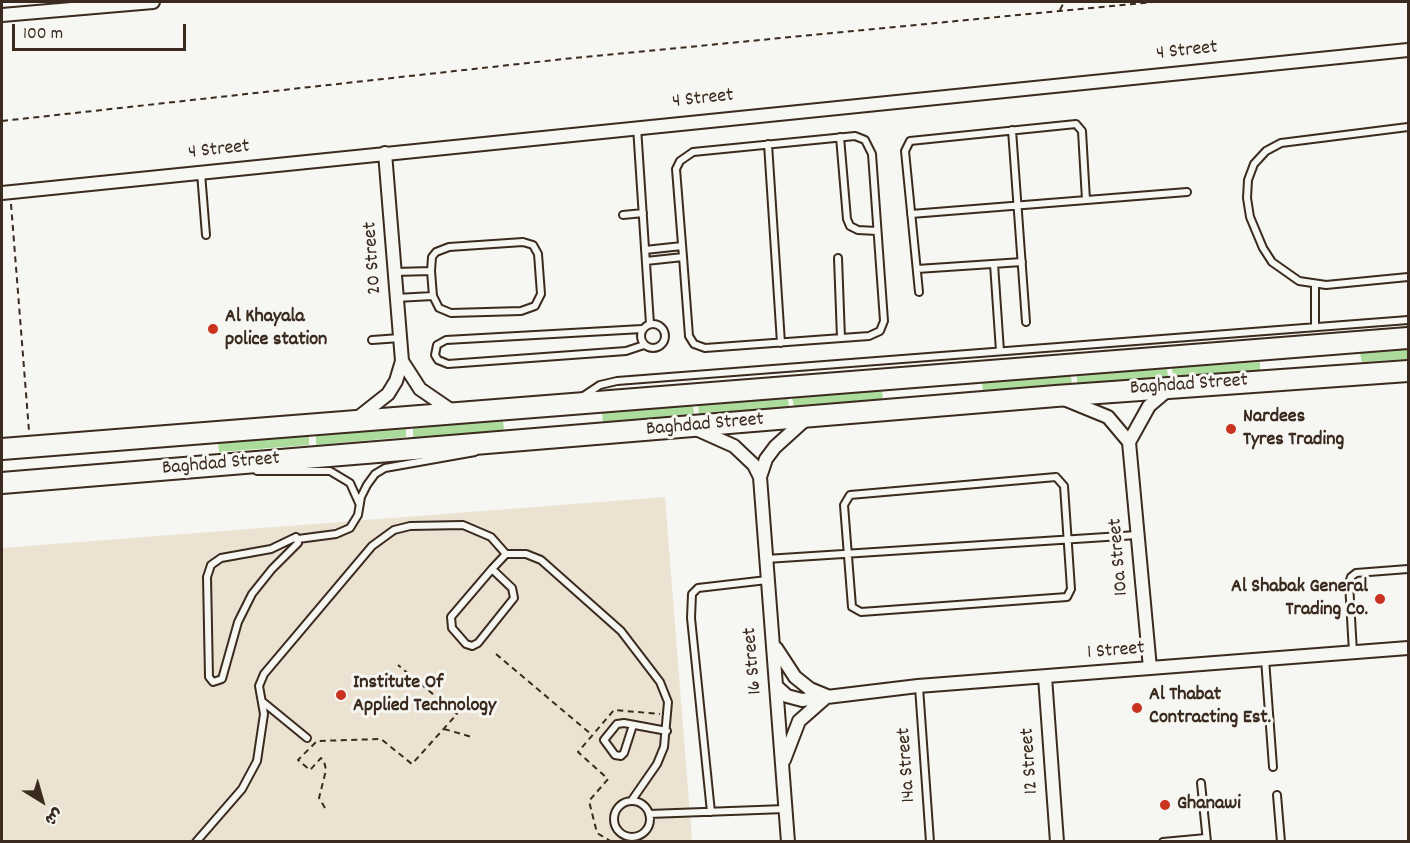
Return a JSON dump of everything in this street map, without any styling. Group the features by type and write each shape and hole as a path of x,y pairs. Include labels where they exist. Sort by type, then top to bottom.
{"main road":[{"name":"Baghdad Street","path":"2,449 1408,338"},
{"name":"Baghdad Street","path":"2,483 1056,396 1408,371"},
{"path":"2,491 63,478"}],"street":[{"path":"2,15 153,2"},
{"name":"4 Street","path":"6,192 637,126 1408,50"},
{"name":"20 Street","path":"353,422 388,394 396,381 402,361 385,153"},
{"name":"20 Street","path":"402,361 420,389 455,413"},
{"path":"1056,396 1108,417 1129,442 1149,406 1171,388"},
{"name":"16 Street","path":"788,842 760,477 766,459 775,447 808,417"},
{"path":"690,427 734,446 749,460 760,477"},
{"name":"10a Street","path":"1129,442 1150,669"},
{"path":"772,640 783,662 795,677 810,689 828,696"},
{"name":"1 Street","path":"776,686 794,699 918,686 1408,648"},
{"name":"12 Street","path":"1045,677 1057,842"},
{"path":"782,767 799,721 812,707 828,696"}],"lane":[{"path":"920,292 905,151 910,141 1073,124 1079,126 1086,200"},
{"path":"637,126 650,324"},
{"path":"1408,127 1281,143 1266,151 1254,164 1248,180 1250,217 1256,234 1272,262 1285,273 1299,281 1315,285 1408,278"},
{"path":"1012,130 1026,322"},
{"path":"840,137 847,219 850,225 858,230 877,231"},
{"path":"840,137 860,137 871,148 883,326 873,336 705,348 694,344 689,336 682,257 676,169 680,161 693,152 840,137"},
{"path":"768,144 782,343"},
{"path":"201,172 206,235"},
{"path":"911,214 1187,192"},
{"path":"623,215 643,213"},
{"path":"523,242 533,245 538,254 540,300 528,310 451,313 439,308 433,296 431,271 432,257 442,248 523,242"},
{"path":"645,250 682,246"},
{"path":"646,261 682,257"},
{"path":"838,258 841,338"},
{"path":"917,269 1022,262"},
{"path":"994,264 1000,351"},
{"path":"395,272 431,271"},
{"path":"1315,285 1315,327"},
{"path":"396,298 433,296"},
{"path":"571,404 600,385 617,381 1408,320"},
{"path":"650,324 661,327 665,337 659,346 654,348 644,345 626,351 448,364 438,360 435,356 437,345 446,340 642,329 650,324"},
{"path":"642,329 640,334 644,345"},
{"path":"372,340 400,338"},
{"path":"298,539 298,543 272,569 252,594 238,622 222,679 213,682 209,677 207,599 207,577 211,565 221,558 271,549 294,537 298,539 346,531 356,519 359,503 370,480 385,468 449,459 508,441"},
{"path":"220,465 258,471 330,471 350,483 359,503"},
{"path":"1053,477 1063,483 1071,589 1067,597 861,612 854,609 850,603 847,554 844,506 850,495 1053,477"},
{"path":"196,842 250,776 260,744 263,702 260,686 269,667 365,554 384,536 410,526 463,525 491,537 506,554"},
{"path":"766,559 1138,535"},
{"path":"492,569 512,588 514,598 478,643 469,645 452,628 450,620 492,569 506,554 526,554 541,560 626,636 665,693 667,730 657,764 632,800 618,807 613,821 621,835 638,839 646,831 650,814"},
{"path":"1353,652 1349,583 1351,577 1356,573 1408,569"},
{"path":"711,812 693,640 692,594 698,588 767,580"},
{"path":"1265,659 1273,767"},
{"name":"14a Street","path":"918,686 930,842"},
{"path":"263,702 307,738"},
{"path":"633,725 624,753 621,756 615,755 606,745 604,737 617,724 633,725 667,730"},
{"path":"1163,842 1206,840 1201,783"},
{"path":"1277,795 1281,842"},
{"path":"632,800 640,802 650,814"},
{"path":"650,814 786,809"}],"path":[{"path":"1060,11 1064,2"},
{"path":"2,121 564,59 1153,2"},
{"path":"6,192 30,447"},
{"path":"496,654 592,735"},
{"path":"325,808 319,798 326,770 324,761 321,758 310,770 298,760 317,741 381,739 412,764 457,714 398,665"},
{"path":"444,729 472,737"}],"shaded area":[{"name":"Institute Of Applied Technology","path":"665,497 692,841 2,841 2,548"}],"green space":[{"path":"1408,349 1408,359 1362,362 1360,353"},
{"path":"1260,362 1260,371 1173,377 1172,368"},
{"path":"1167,368 1168,377 1077,385 1077,375"},
{"path":"1071,376 1072,385 983,392 982,383"},
{"path":"882,391 883,400 794,407 792,397"},
{"path":"788,398 789,407 699,415 698,405"},
{"path":"693,406 694,415 603,423 602,413"},
{"path":"503,421 504,430 413,438 413,428"},
{"path":"406,428 406,437 316,445 316,435"},
{"path":"309,436 309,445 219,452 218,442"}],"place":[{"name":"Al Khayala police station","path":"213,329"},
{"name":"Nardees Tyres Trading","path":"1231,429"},
{"name":"Al Shabak General Trading Co.","path":"1380,599"},
{"name":"Institute Of Applied Technology","path":"341,695"},
{"name":"Al Thabat Contracting Est.","path":"1137,708"},
{"name":"Ghanawi","path":"1165,805"}]}
